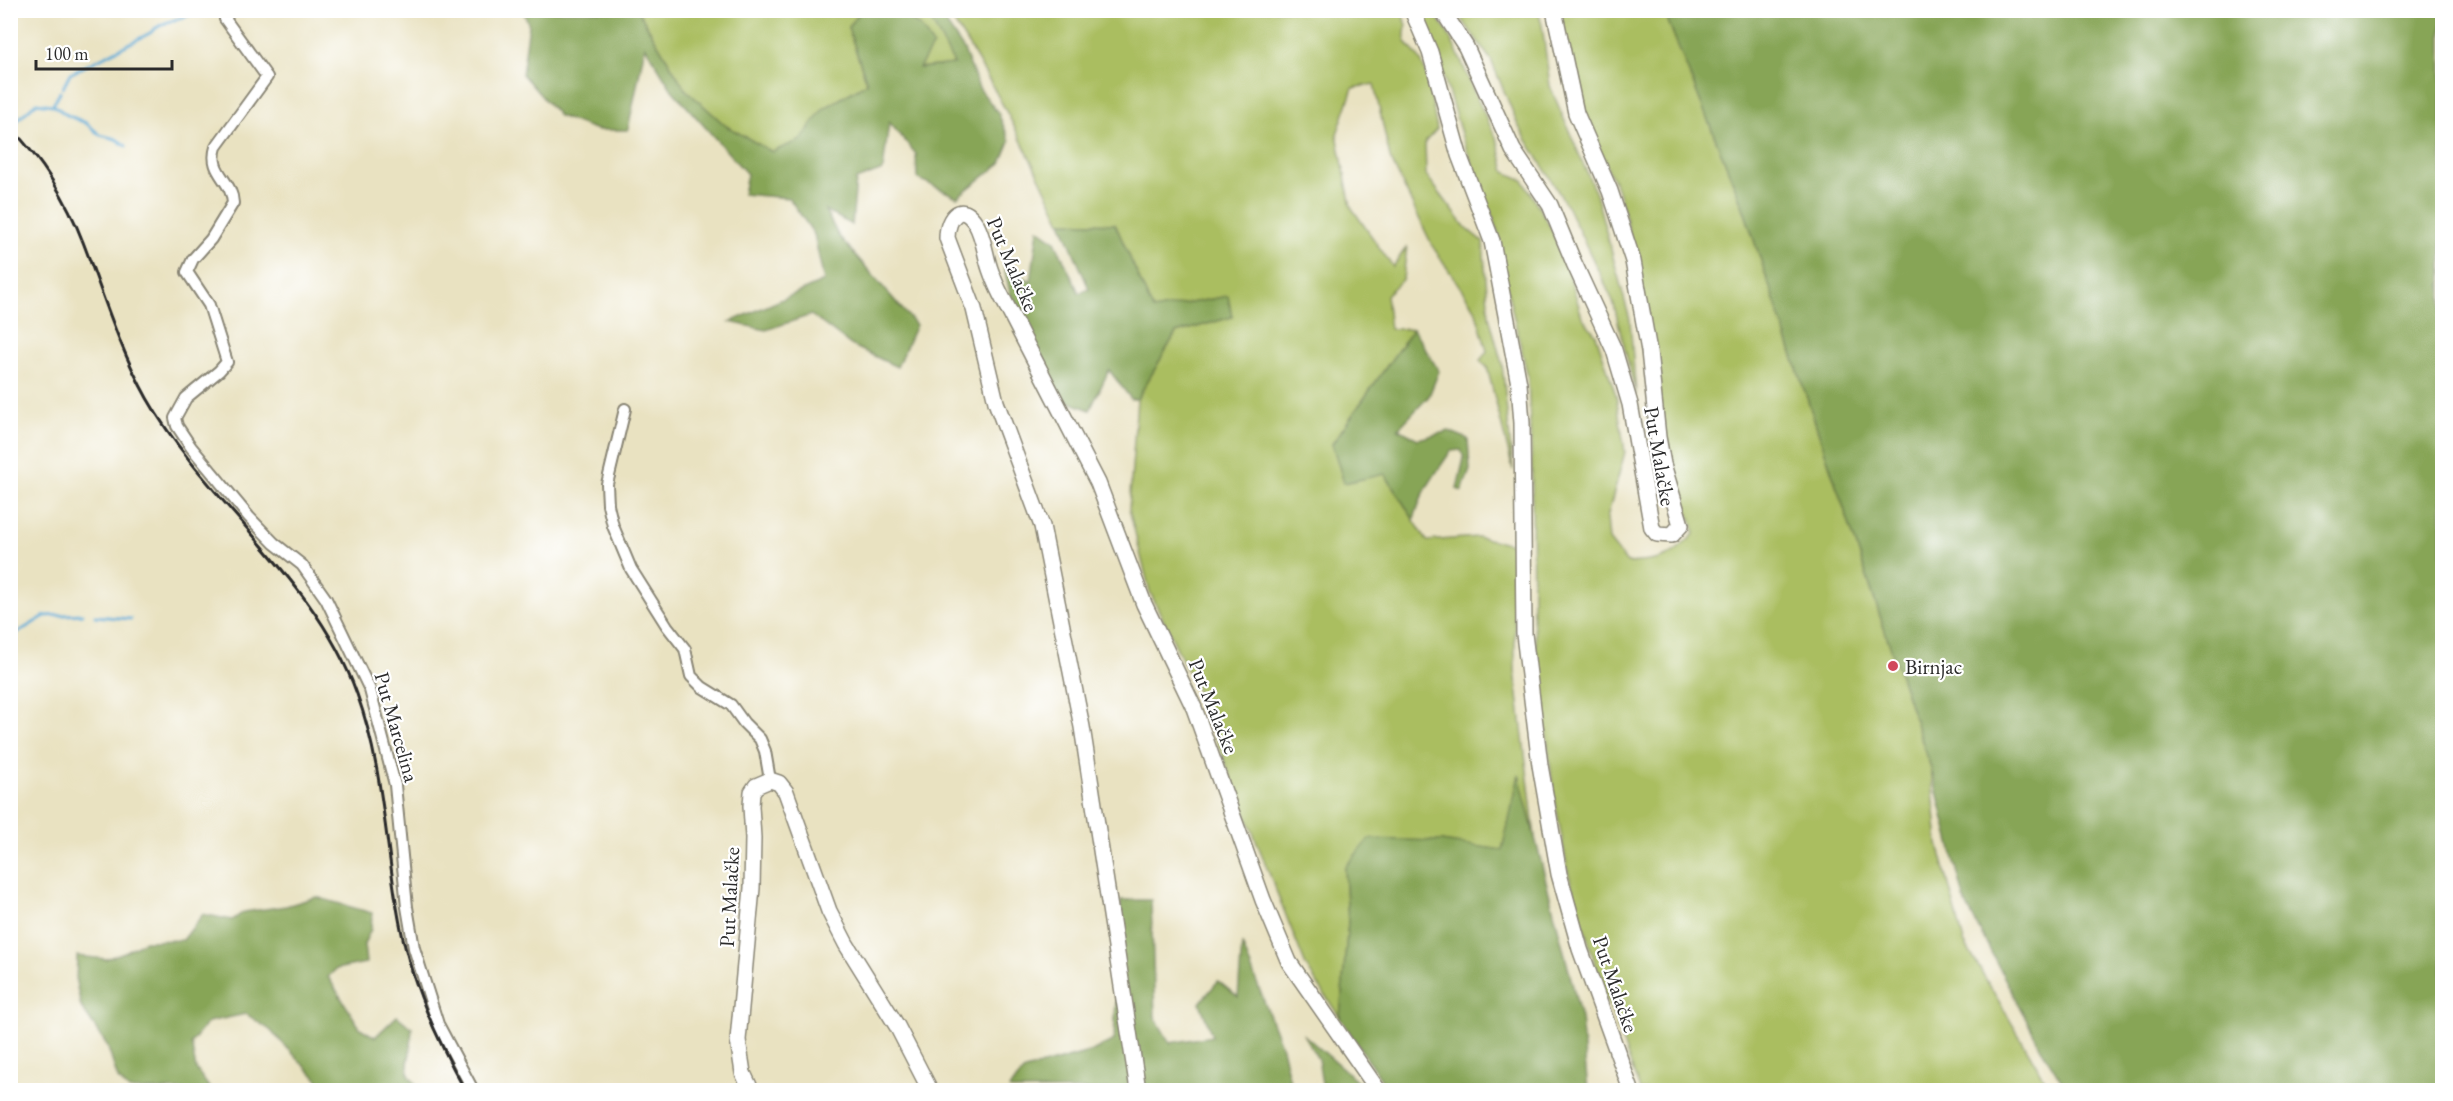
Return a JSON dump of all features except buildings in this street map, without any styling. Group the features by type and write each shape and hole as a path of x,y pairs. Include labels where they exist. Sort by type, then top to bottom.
{"main road":[{"name":"Put Malačke","path":"1412,10 1430,52 1459,155 1492,240 1518,384 1522,423 1524,634 1540,765 1559,874 1580,949 1631,1090"},
{"name":"Put Malačke","path":"1442,10 1466,47 1513,150 1550,205 1561,229 1623,375 1639,448 1652,528 1657,534 1672,535 1681,525 1663,464 1658,437 1649,351 1633,261 1610,191 1576,112 1554,10"},
{"name":"Put Malačke","path":"1138,1090 1082,727 1046,544 1027,481 996,402 971,298 947,238 947,226 955,214 962,213 976,224 1000,295 1098,483 1144,604 1194,708 1267,909 1289,962 1306,990 1378,1090"},
{"name":"Put Malačke","path":"751,1090 743,1073 738,1040 752,888 751,806 752,792 756,786 770,780"},
{"path":"770,780 779,783 786,792 829,911 846,944 897,1026 930,1090"}],"street":[{"name":"Put Marcelina","path":"230,10 225,19 267,77 216,147 213,159 215,166 229,188 233,203 211,239 193,259 187,272 209,305 227,362 186,398 175,418 177,426 191,447 249,517 274,543 302,565 326,599 370,690 395,785 407,907 414,948 438,1024 473,1090"},
{"path":"625,409 607,484 608,506 613,526 631,569 667,626 685,649 691,676 702,687 731,705 760,739 765,751 770,780"}],"green space":[{"path":"1400,10 1407,25 1406,42 1419,58 1424,69 1437,129 1425,142 1426,175 1466,228 1483,242 1489,316 1502,364 1513,470 1487,367 1480,361 1487,351 1475,309 1433,247 1390,158 1374,84 1353,88 1337,134 1351,207 1393,267 1407,246 1403,279 1386,295 1390,329 1413,329 1332,444 1385,474 1427,541 1477,537 1514,544 1515,670 1535,837 1519,777 1502,851 1441,841 1345,867 1348,922 1340,1018 1306,966 1194,684 1150,592 1129,509 1137,399 1176,333 1232,317 1227,296 1153,310 1115,224 1061,222 993,88 946,11"},
{"path":"523,11 638,11 685,89 726,126 772,152 801,140 823,109 867,83 848,27 861,11 895,11 920,26 933,45 919,68 954,64 926,11 938,11 964,50 979,88 998,113 1010,141 1001,163 957,197 917,178 916,154 889,122 883,170 856,180 852,225 825,210 838,235 916,325 897,367 851,345 811,315 766,330 730,322 824,281 814,234 789,198 743,194 747,174 672,90 645,46 628,130 597,130 559,116 522,74 529,25"},
{"path":"638,11 861,11 848,28 867,83 823,109 801,140 772,152 726,126 685,89"},
{"path":"895,11 926,11 955,64 918,68 920,26"},
{"path":"1419,11 1431,11 1445,28 1498,142 1505,172 1523,180 1551,228 1567,266 1582,317 1596,335 1616,395 1625,452 1607,518 1609,540 1627,563 1665,557 1695,533 1664,442 1627,221 1617,188 1580,110 1558,11 1664,11 1743,207 1931,768 1938,844 1964,942 2051,1090 1640,1090 1598,974 1568,872 1553,789 1533,619 1532,473 1528,377 1508,293 1497,228 1463,140 1431,35"},
{"path":"1456,11 1538,11 1550,86 1596,194 1630,320 1636,395 1613,301 1567,206 1519,127 1491,60"},
{"path":"1664,11 2442,11 2442,1090 2067,1090 2041,1048 1965,902 1931,768 1743,207"},
{"path":"1061,222 1115,224 1153,310 1228,296 1232,317 1176,333 1137,399 1131,399 1109,370 1090,410 1061,399 1010,293 1004,267 1031,281 1038,229 1055,241 1079,293 1089,289"},
{"path":"1413,329 1439,371 1429,396 1398,429 1418,439 1449,431 1468,439 1470,470 1462,491 1457,489 1464,458 1461,450 1451,451 1424,493 1414,520 1385,474 1344,483 1332,444"},
{"path":"1519,775 1581,1018 1588,1090 1388,1090 1340,1018 1348,922 1345,867 1369,839 1441,841 1502,850"},
{"path":"316,897 372,913 371,929 364,944 366,963 336,969 328,977 360,1028 375,1037 397,1016 412,1028 408,1073 421,1090 333,1090 325,1087 270,1030 246,1014 208,1022 191,1043 196,1069 211,1090 129,1090 118,1079 107,1045 81,1007 76,982 77,956 106,959 145,941 183,940 203,914 232,920 244,912 286,906"},
{"path":"1121,900 1151,900 1155,1017 1170,1043 1212,1036 1200,1003 1218,981 1238,997 1242,944 1282,1048 1292,1090 1011,1090 1009,1088 1025,1070 1092,1051 1114,1040"},
{"path":"1303,1034 1368,1090 1323,1090 1318,1059"}],"waterway":[{"path":"63,88 70,74 167,22 200,10"},
{"path":"13,124 36,103 53,105 60,92"},
{"path":"53,105 67,115 86,123 100,135 116,139 126,146"},
{"path":"10,637 45,616 82,614"},
{"path":"95,616 131,619"}],"railway":[{"path":"10,127 43,166 69,211 120,340 147,398 199,473 288,577 315,613 338,652 357,694 373,750 400,924 411,968 426,1010 465,1090"}],"place":[{"name":"Birnjac","path":"1893,666"}]}
